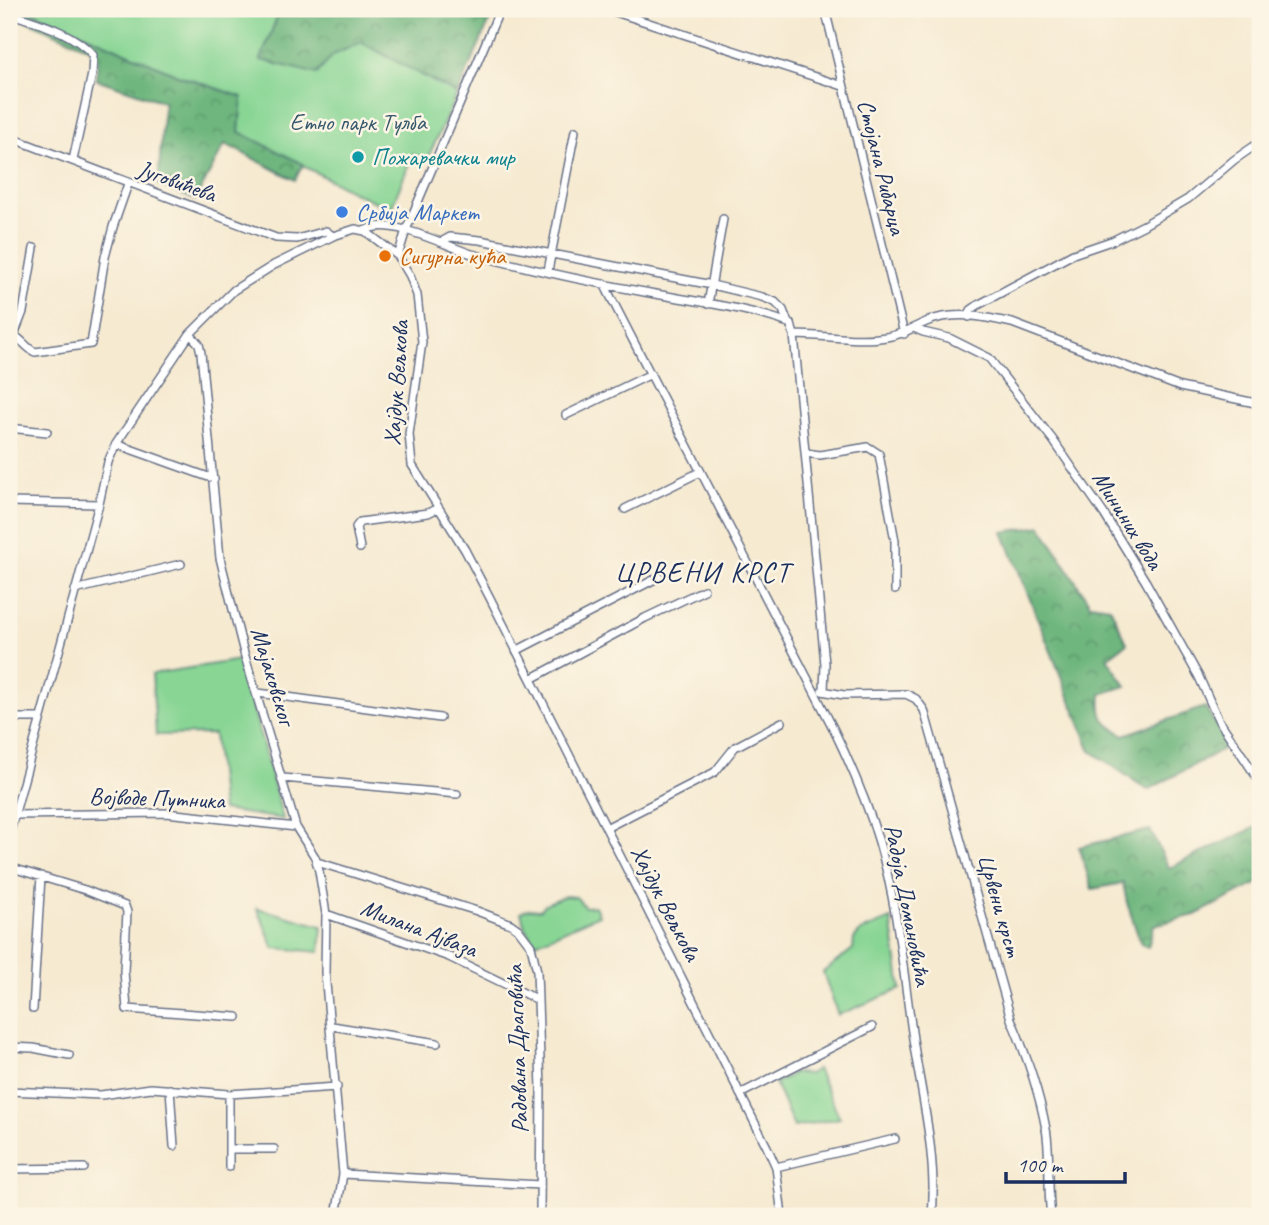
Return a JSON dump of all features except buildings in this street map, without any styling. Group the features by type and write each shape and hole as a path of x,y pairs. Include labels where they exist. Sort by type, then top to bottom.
{"street":[{"path":"397,256 500,9"},
{"path":"606,9 842,86"},
{"name":"Стојана Рибарца","path":"825,9 904,334"},
{"path":"9,13 52,27 93,55 92,74 73,160"},
{"path":"548,271 575,131"},
{"name":"Југовићева","path":"9,137 276,238 297,239 326,231 333,236"},
{"path":"969,317 971,310 978,305 1031,275 1073,254 1114,240 1188,199 1260,142"},
{"path":"34,248 23,312 12,334 35,352 91,344 105,257 128,184"},
{"path":"708,304 723,219"},
{"path":"9,835 108,462 116,444 190,334 215,306 251,277 333,236 355,229 365,231 375,227 406,230 471,253 604,284 708,304 788,323 794,328 825,672 824,691"},
{"name":"Хајдук Вељкова","path":"365,231 397,256 410,275 417,295 422,332 409,434 412,465 465,550 776,1167 782,1216"},
{"path":"441,242 458,237 712,285 775,302 783,310 788,323"},
{"name":"Радоја Домановића","path":"604,284 857,777 889,882 924,1109 932,1216"},
{"path":"794,335 866,339 904,334 928,321 952,316 984,317 1012,323 1180,387 1260,404"},
{"name":"Мининих вода","path":"914,328 949,338 989,358 1053,440 1104,514 1146,582 1199,677 1218,719 1260,782"},
{"name":"Мајаковског","path":"190,334 199,344 201,353 220,558 244,653 296,827 317,862 326,914 326,972 343,1174 336,1216"},
{"path":"566,415 649,375"},
{"path":"9,428 47,432"},
{"path":"116,444 214,479"},
{"path":"806,453 820,454 868,447 879,454 895,541 895,590"},
{"path":"625,509 700,472"},
{"path":"9,502 99,504"},
{"path":"360,548 356,527 360,522 428,513 438,508"},
{"path":"75,590 181,564"},
{"path":"516,651 659,577"},
{"path":"531,679 704,590"},
{"name":"Црвени крст","path":"815,692 844,695 905,694 916,699 924,710 1011,1019 1028,1060 1041,1108 1046,1131 1051,1216"},
{"path":"258,693 440,718"},
{"path":"9,718 40,718"},
{"path":"606,828 715,772 735,747 782,722"},
{"path":"283,778 457,794"},
{"name":"Војводе Путника","path":"15,815 166,813 296,827"},
{"name":"Радована Драговића","path":"317,862 477,911 511,924 527,940 534,954 537,971 541,1089 540,1216"},
{"path":"9,867 85,890 125,906 124,971 127,1009 237,1017"},
{"path":"33,1009 41,876"},
{"name":"Милана Ајваза","path":"326,914 449,957 536,999"},
{"path":"331,1026 437,1043"},
{"path":"740,1094 872,1027"},
{"path":"9,1047 69,1055"},
{"path":"9,1091 102,1095 151,1088 229,1094 337,1087"},
{"path":"170,1089 174,1146"},
{"path":"229,1094 229,1167"},
{"path":"776,1167 895,1139"},
{"path":"229,1149 274,1149"},
{"path":"9,1169 84,1168"},
{"path":"343,1174 540,1185"}],"green space":[{"path":"9,9 27,9 180,76 242,97 239,132 303,164 295,180 225,144 195,200 158,185 164,102 96,79 98,58 89,48 9,13"},
{"name":"Етно парк Тулба","path":"27,9 280,9 261,59 333,55 361,42 457,94 427,160 413,154 391,209 239,132 241,97 180,76"},
{"path":"280,9 495,9 457,94 361,42 333,55 317,74 261,60"},
{"path":"1041,526 1090,604 1110,607 1127,643 1107,658 1126,686 1101,694 1102,715 1107,723 1124,735 1205,707 1229,746 1148,790 1091,751 1003,532"},
{"path":"240,660 283,819 222,810 214,734 156,735 152,674"},
{"path":"1260,825 1260,882 1195,915 1154,925 1148,947 1141,944 1123,883 1092,889 1079,847 1150,830 1169,868"},
{"path":"565,896 576,897 585,907 595,906 599,915 536,943 525,928 521,912 529,909 540,910 545,904"},
{"path":"257,908 322,926 320,952 274,948"},
{"path":"891,919 901,989 838,1015 823,972 853,949 854,939 861,931"},
{"path":"817,1069 840,1118 794,1127 775,1083 794,1073 810,1074"}],"place":[{"name":"Пожаревачки мир","path":"358,157"},
{"name":"Србија Маркет","path":"342,212"},
{"name":"Сигурна кућа","path":"385,256"}],"district":[{"name":"ЦРВЕНИ КРСТ","path":"703,572"}]}
